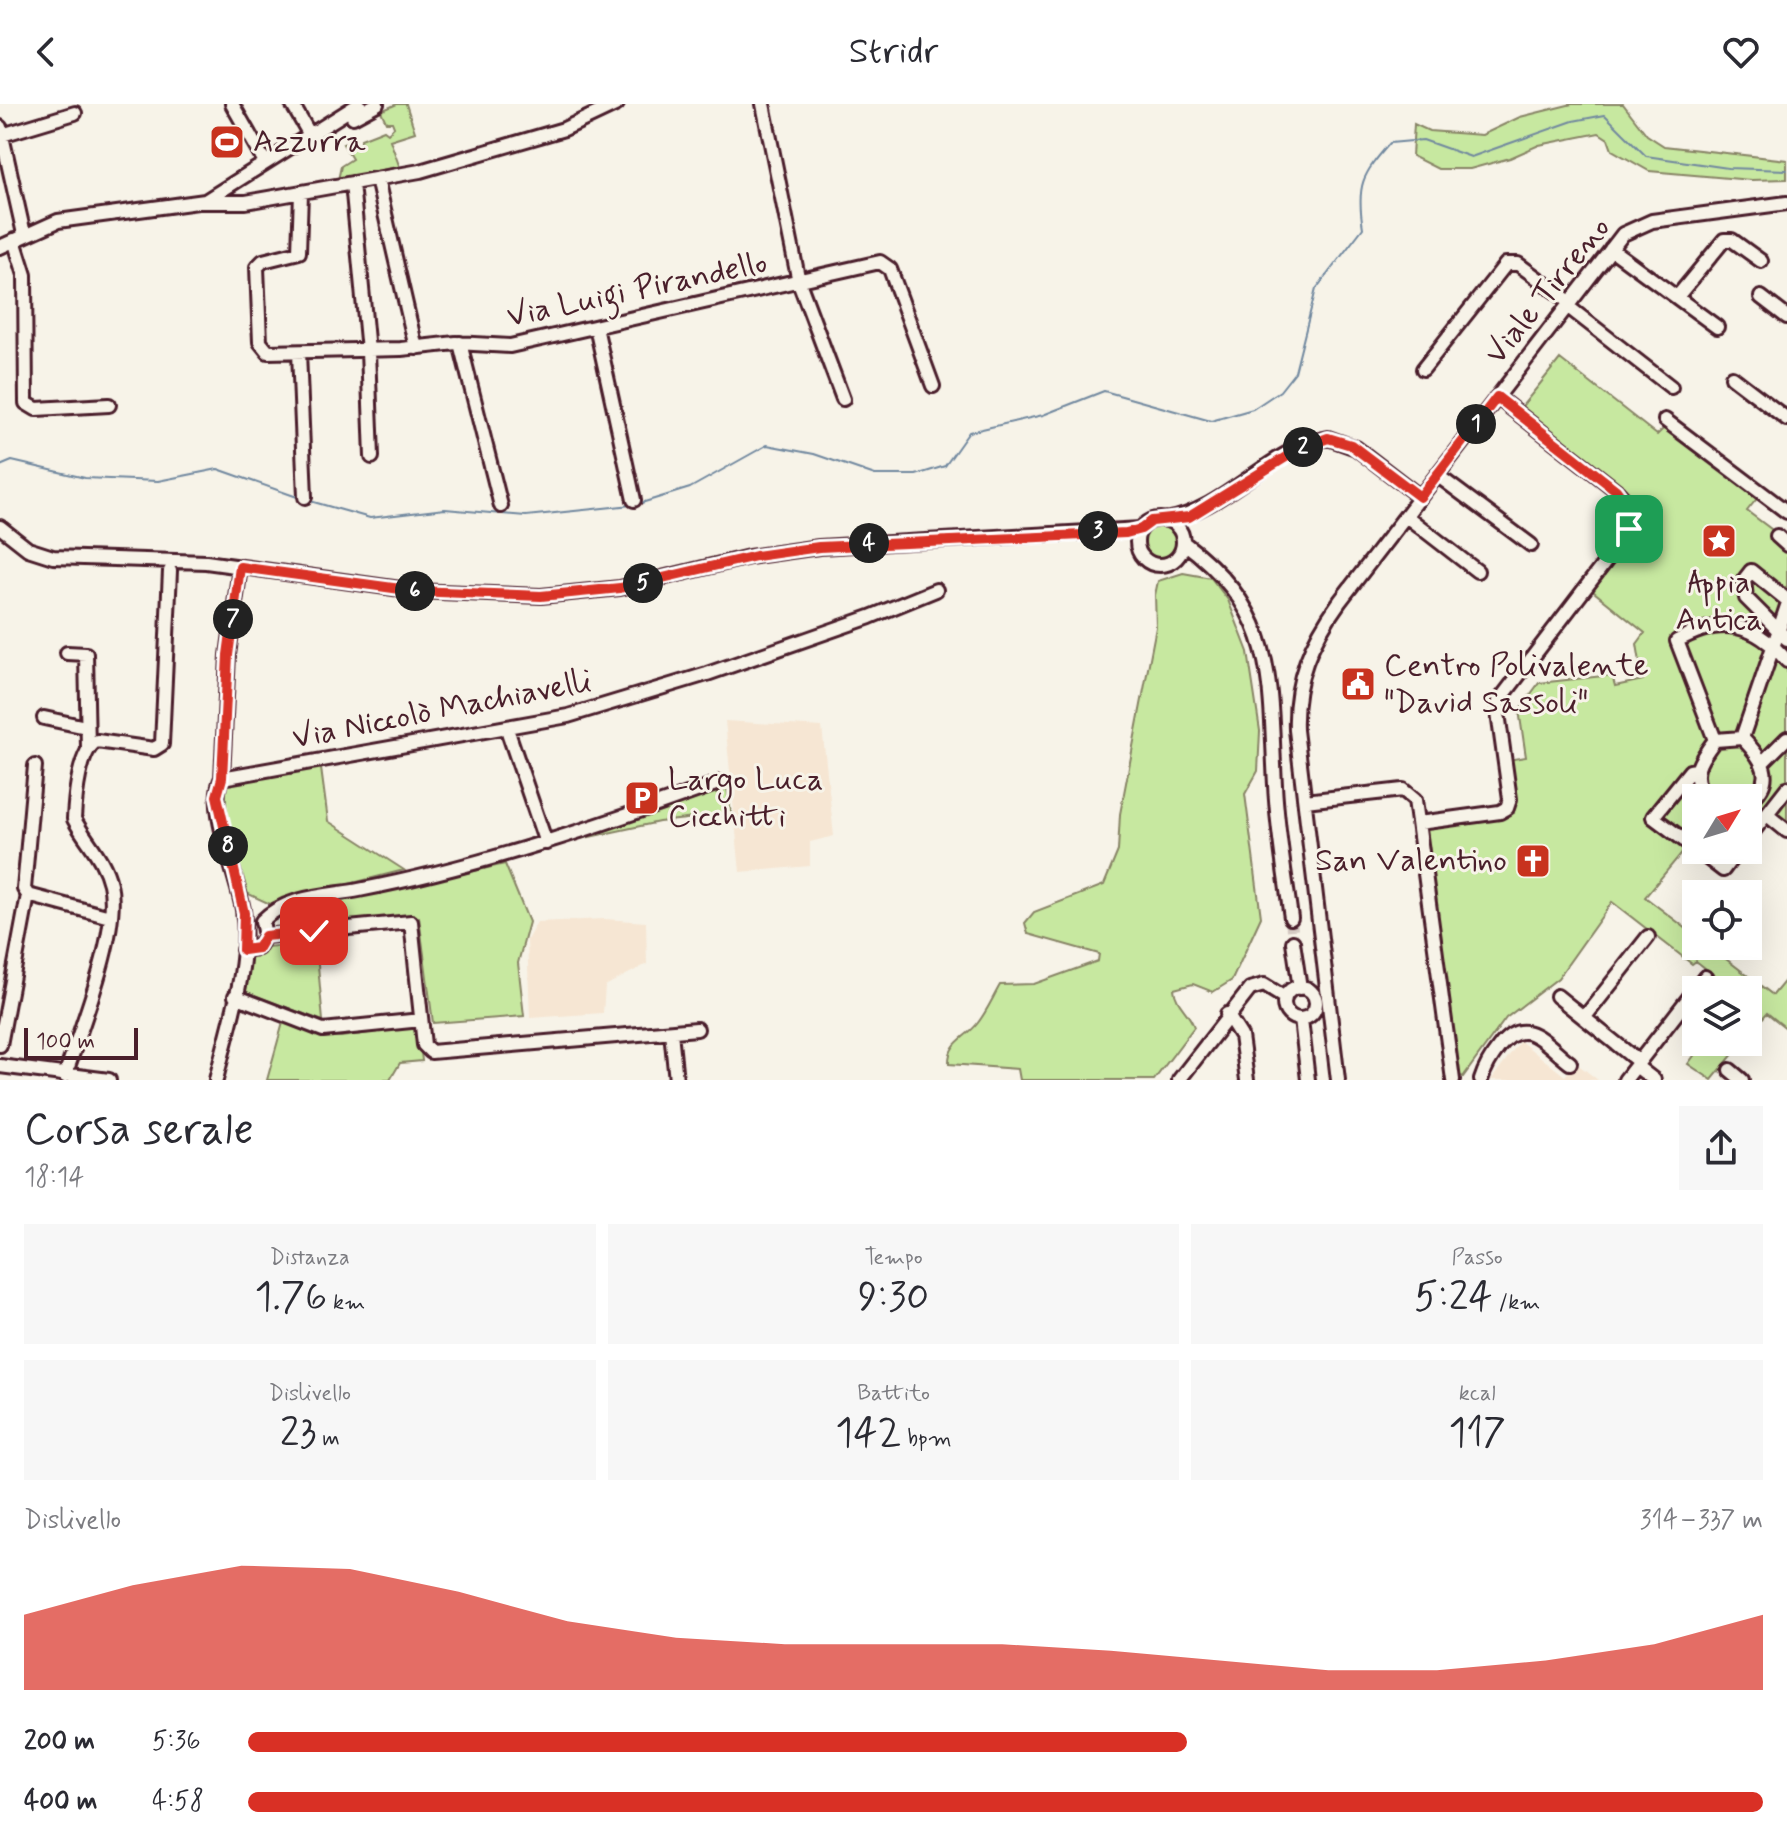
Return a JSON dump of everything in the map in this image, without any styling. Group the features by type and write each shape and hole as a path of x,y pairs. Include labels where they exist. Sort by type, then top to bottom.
{"street":[{"path":"232,104 265,162"},
{"path":"292,104 310,135"},
{"path":"215,196 359,104"},
{"path":"201,202 236,189 377,104"},
{"path":"0,247 58,221 201,202 243,202 420,171 564,129 617,104"},
{"path":"763,104 799,282 843,399"},
{"path":"75,113 1,131 25,275 26,403 36,409 109,405"},
{"path":"377,179 416,348"},
{"path":"352,183 368,351 372,457"},
{"name":"Via Luigi Pirandello","path":"301,193 299,252 263,261 256,270 261,347 268,352 368,351 460,343 507,346 877,262 886,264 933,386"},
{"name":"Viale Tirreno","path":"1338,1080 1295,718 1302,669 1331,614 1625,232 1644,223 1787,203"},
{"path":"1677,297 1726,239 1761,261"},
{"path":"1611,249 1717,327"},
{"path":"1423,369 1506,264 1518,264 1671,387"},
{"path":"1761,297 1787,317"},
{"path":"596,327 634,500"},
{"path":"460,343 501,506"},
{"path":"299,352 305,497"},
{"path":"1732,377 1787,419"},
{"path":"1419,823 1500,812 1507,808 1510,801 1499,701 1622,540 1632,522 1631,511 1616,490 1497,397"},
{"path":"1665,420 1787,512"},
{"path":"0,527 17,543 47,557 206,562 415,591 541,596 620,588 756,556 819,547 1126,533 1141,529 1150,522 1189,517 1299,449 1328,438 1351,445 1420,497"},
{"path":"1437,475 1531,545"},
{"path":"1406,516 1477,571"},
{"path":"1179,555 1189,517"},
{"path":"1166,520 1236,591 1250,615 1266,663 1272,693 1275,789 1291,918"},
{"path":"1137,543 1141,529"},
{"path":"1126,533 1137,543 1142,557 1154,564 1168,564 1179,555 1200,554"},
{"path":"216,1080 243,950 244,913 217,800 222,778 228,655 240,567"},
{"path":"88,748 104,740 154,749 161,745 170,571"},
{"path":"1783,635 1746,598 1744,580 1751,571 1787,600"},
{"name":"Via Niccolò Machiavelli","path":"222,778 568,716 707,674 870,617 936,590"},
{"path":"1742,738 1774,646 1783,635 1787,606"},
{"path":"1715,740 1677,641 1699,629 1722,625 1761,635 1787,661"},
{"path":"65,1076 102,958 112,894 107,872 74,819 88,748 86,654 67,653"},
{"path":"44,718 86,727"},
{"path":"507,729 546,843"},
{"path":"1698,784 1696,770 1704,750 1715,740 1742,738"},
{"path":"1742,738 1762,763 1762,785"},
{"path":"1762,763 1787,738"},
{"path":"0,1045 6,971 28,895 23,879 35,766"},
{"path":"1682,839 1653,817 1690,771 1696,770"},
{"path":"243,950 258,948 265,936 262,921 282,905 398,882 546,843 721,782"},
{"path":"1762,819 1787,788"},
{"path":"1305,801 1403,790 1415,800 1453,1080"},
{"path":"1766,814 1787,831"},
{"path":"28,895 110,917"},
{"path":"265,936 411,922 421,1020 425,1046 431,1052 697,1029"},
{"path":"1584,1018 1648,937"},
{"path":"1293,942 1300,988"},
{"path":"1179,1080 1227,1014 1258,985 1268,986 1285,998 1288,1013 1301,1019 1311,1015 1316,1006 1310,991 1300,988 1290,991 1285,998"},
{"path":"235,996 323,1030 421,1020"},
{"path":"1557,996 1654,1080"},
{"path":"1625,1080 1682,1007"},
{"path":"1227,1014 1241,1036 1247,1080"},
{"path":"1301,1019 1308,1080"},
{"path":"1481,1080 1494,1054 1509,1035 1518,1030 1529,1032 1570,1063"},
{"path":"671,1032 676,1080"},
{"path":"0,1066 20,1074 109,1080"},
{"path":"1730,1070 1742,1080"}],"shaded area":[{"path":"725,721 822,727 834,836 810,842 810,866 740,872"},
{"path":"605,919 646,922 647,964 605,986 603,1013 530,1018 527,940 537,922"},
{"path":"1520,1041 1565,1076 1576,1063 1598,1080 1491,1080"}],"green space":[{"path":"397,104 406,104 415,132 390,140 401,171 338,180 341,166 352,159 343,144 351,141 355,147 361,144 361,139 384,130 388,133 394,127 392,122 386,122 381,111"},
{"path":"1572,104 1623,104 1647,135 1664,146 1787,160 1787,179 1751,180 1649,171 1612,150 1608,139 1599,133 1539,145 1510,158 1470,169 1438,169 1412,156 1414,124 1429,131 1482,135 1520,117"},
{"path":"1560,359 1657,435 1664,428 1759,496 1747,511 1787,541 1787,831 1766,814 1762,819 1762,784 1682,784 1682,852 1645,897 1682,925 1682,956 1612,902 1558,978 1506,1018 1463,1077 1456,1074 1425,827 1514,813 1507,760 1526,757 1519,710 1539,683 1612,675 1615,686 1643,680 1637,644 1645,633 1589,588 1646,510 1518,411"},
{"path":"1161,524 1174,529 1179,542 1174,555 1161,560 1148,555 1143,542 1148,529"},
{"path":"1183,573 1211,578 1228,600 1248,652 1260,731 1258,771 1245,794 1261,917 1232,980 1213,992 1193,984 1174,989 1177,1000 1194,1027 1154,1080 1020,1080 1018,1069 949,1064 954,1046 980,1020 1000,985 1034,984 1098,961 1099,954 1028,934 1025,923 1034,912 1104,885 1118,851 1120,814 1156,627 1158,581"},
{"path":"320,761 328,821 404,870 270,904 238,889 219,810 222,778"},
{"path":"727,786 731,814 659,822 566,842"},
{"path":"505,864 529,922 518,963 524,1016 433,1023 419,917 283,928 280,915"},
{"path":"316,943 323,1021 240,990 245,955 265,947"},
{"path":"1687,960 1727,960 1748,976 1715,976 1696,961 1692,964"},
{"path":"1787,978 1787,1029 1767,1013 1762,1019 1762,987 1773,995"},
{"path":"284,1019 327,1036 341,1037 418,1026 422,1061 400,1063 390,1080 267,1080"},
{"path":"1694,1056 1732,1056 1712,1080 1688,1064"}],"waterway":[{"path":"638,504 690,488 767,445 814,454 875,475 916,475 945,466 969,432 1043,415 1104,391 1211,421 1253,409 1280,391 1295,372 1316,289 1363,228 1360,201 1363,181 1390,143 1423,140 1471,157 1573,121 1605,115 1646,156 1728,168 1787,170"},
{"path":"0,466 12,461 85,478 158,481 218,469 300,498"},
{"path":"310,501 370,518 445,509 526,516 632,505"}],"tunnel":[{"path":"1291,918 1293,942"}],"place":[{"name":"Azzurra","path":"227,142"},
{"name":"Appia Antica","path":"1719,541"},
{"name":"Centro Polivalente \"David Sassoli\"","path":"1358,684"},
{"name":"Largo Luca Cicchitti","path":"642,798"},
{"name":"San Valentino","path":"1533,861"}],"route":[{"path":"314,931 265,936 258,948 243,950 244,913 217,796 222,778 228,655 240,567 415,591 481,597 541,596 620,588 756,556 819,547 1094,532 1126,533 1159,519 1189,517 1299,449 1328,438 1351,445 1420,497 1497,397 1616,490 1631,511 1629,529"}]}
